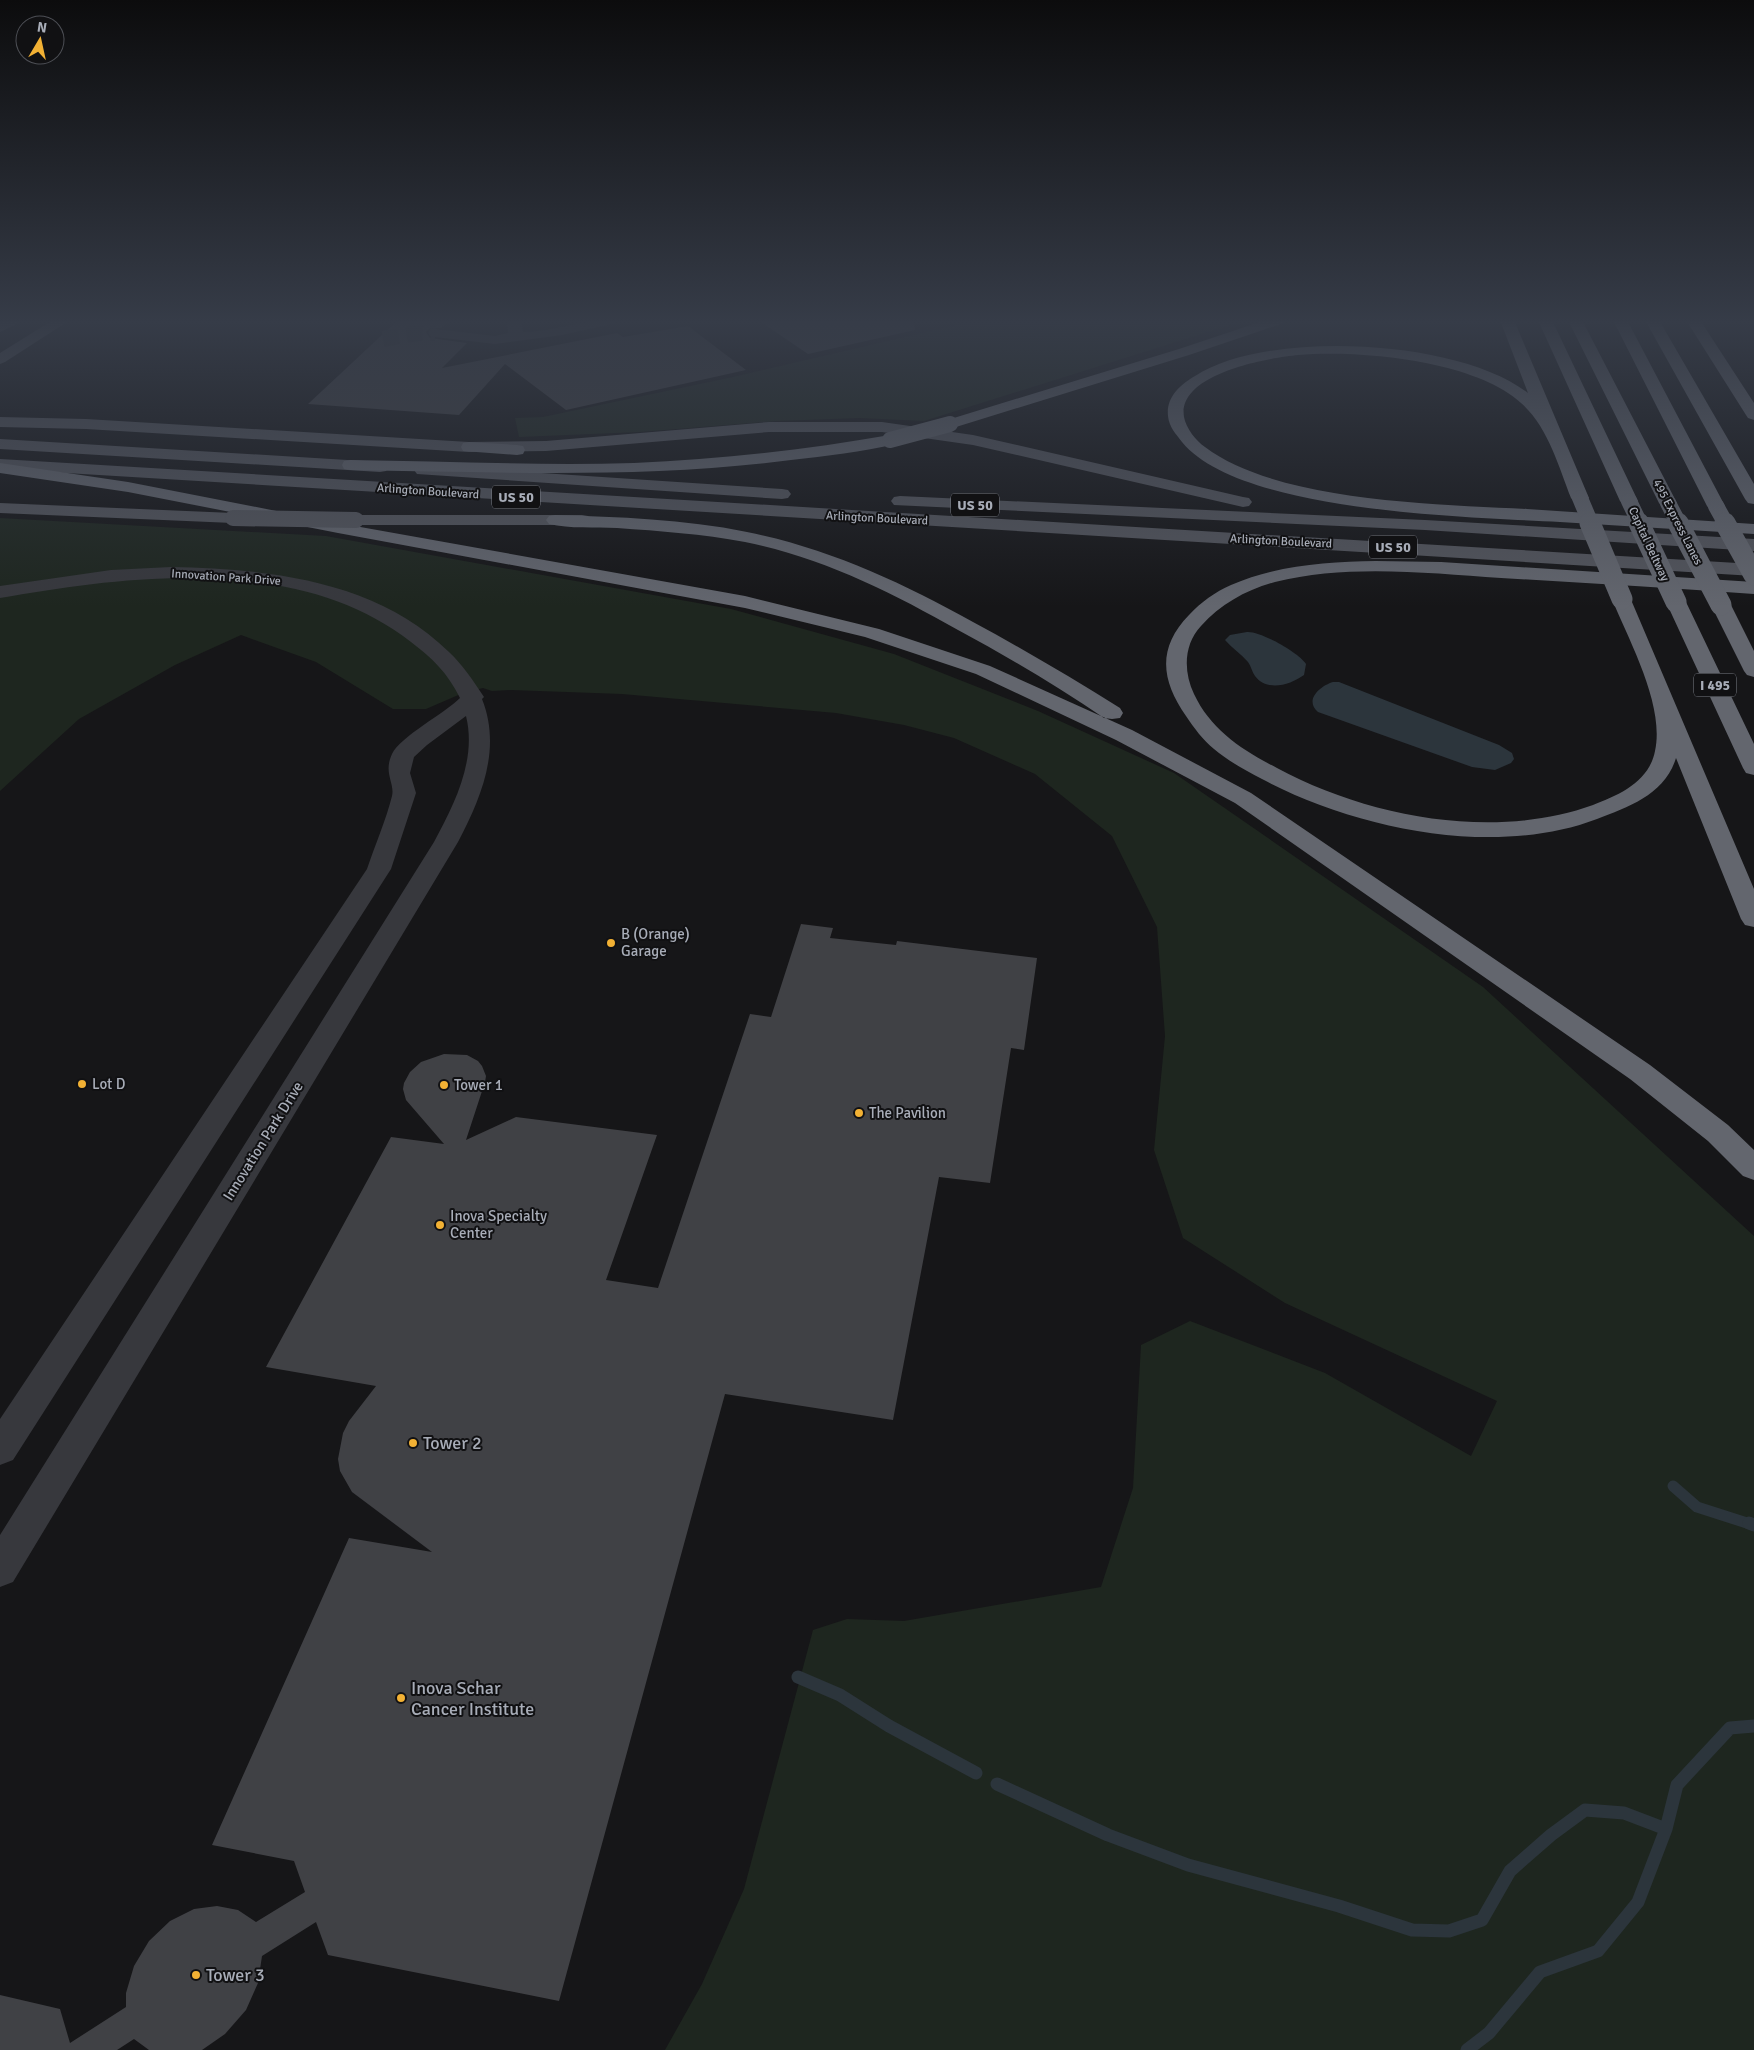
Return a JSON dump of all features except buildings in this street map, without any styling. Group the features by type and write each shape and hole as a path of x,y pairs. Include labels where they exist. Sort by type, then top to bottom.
{"highway":[{"path":"350,465 604,468 674,466 801,455 890,440 977,416"},
{"path":"1175,416 1182,434 1208,457 1244,475 1305,491 1432,509 1754,529"},
{"path":"1541,416 1548,424"},
{"path":"1545,416 1754,919"},
{"name":"Capital Beltway","path":"1589,416 1754,768"},
{"name":"495 Express Lanes","path":"1624,416 1754,671"},
{"path":"1669,416 1754,575"},
{"path":"1707,416 1754,499"},
{"path":"469,447 631,459 718,462"},
{"path":"0,466 146,490 338,528 735,600 793,612 872,633 927,650 1030,690 1124,735 1243,798"},
{"path":"555,520 642,524 728,534 796,549 849,568 904,591 1077,690 1243,798 1640,1072 1718,1133 1754,1168"},
{"path":"1657,684 1669,728 1662,766 1648,784 1627,799 1602,811 1572,821 1527,828 1482,829 1405,820 1360,810 1306,792 1269,775 1218,742 1198,720 1180,686 1175,661 1178,645 1186,630 1201,611 1215,600 1269,578 1303,572 1391,567 1424,568 1754,588"}],"main road":[{"path":"14,416 86,424"},
{"path":"0,422 86,424 469,447 546,446 769,427 882,428 973,440 1172,487 1262,505 1425,525"},
{"name":"Arlington Boulevard","path":"0,444 800,495"},
{"name":"Arlington Boulevard","path":"0,466 1032,528 1364,545 1754,570"},
{"name":"Arlington Boulevard","path":"887,500 1425,525 1754,545"},
{"path":"0,508 233,518 793,522 1032,528"}],"street":[{"name":"Innovation Park Drive","path":"0,592 74,579 134,574 216,574 287,582 351,598 378,609 402,624 427,641 446,660 465,682 473,697 480,738 476,770 462,813 0,1569"},
{"path":"0,1449 379,868 410,773 403,755 419,740 457,713 473,697"}],"shaded area":[{"path":"941,416 924,421 860,418 777,421 640,432 519,437 515,418"},
{"path":"0,518 326,536 731,609 894,654 1038,711 1174,773 1483,987 1754,1236 1754,2050 665,2050 702,1984 744,1889 813,1630 847,1619 904,1621 1101,1587 1133,1488 1141,1345 1190,1321 1325,1373 1471,1456 1497,1401 1285,1303 1183,1238 1154,1150 1165,1036 1157,927 1112,836 1035,774 954,738 904,725 836,713 622,694 492,691 483,688 463,693 426,709 393,709 316,662 241,635 175,665 79,719 0,791"},
{"path":"1247,632 1270,639 1296,654 1306,664 1304,675 1292,682 1279,685 1266,684 1260,681 1248,662 1225,640 1230,635"},
{"path":"1333,682 1339,682 1499,745 1512,753 1514,759 1511,763 1495,770 1472,767 1318,712 1313,703 1315,694"}],"waterway":[{"path":"1673,1486 1697,1507 1753,1525"},
{"path":"1749,1523 1754,1525"},
{"path":"798,1677 840,1695 889,1726 976,1773"},
{"path":"1666,1829 1677,1785 1730,1728 1754,1726"},
{"path":"997,1784 1108,1835 1188,1865 1339,1906 1412,1930 1449,1931 1482,1920 1510,1871 1551,1835 1585,1810 1624,1813 1666,1829"},
{"path":"1467,2050 1489,2033 1540,1972 1598,1951 1638,1902 1666,1829"}],"place":[{"name":"B (Orange) Garage","path":"611,943"},
{"name":"Lot D","path":"82,1084"},
{"name":"Tower 1","path":"444,1085"},
{"name":"The Pavilion","path":"859,1113"},
{"name":"Inova Specialty Center","path":"440,1225"},
{"name":"Tower 2","path":"413,1443"},
{"name":"Inova Schar Cancer Institute","path":"401,1698"},
{"name":"Tower 3","path":"196,1975"}]}
